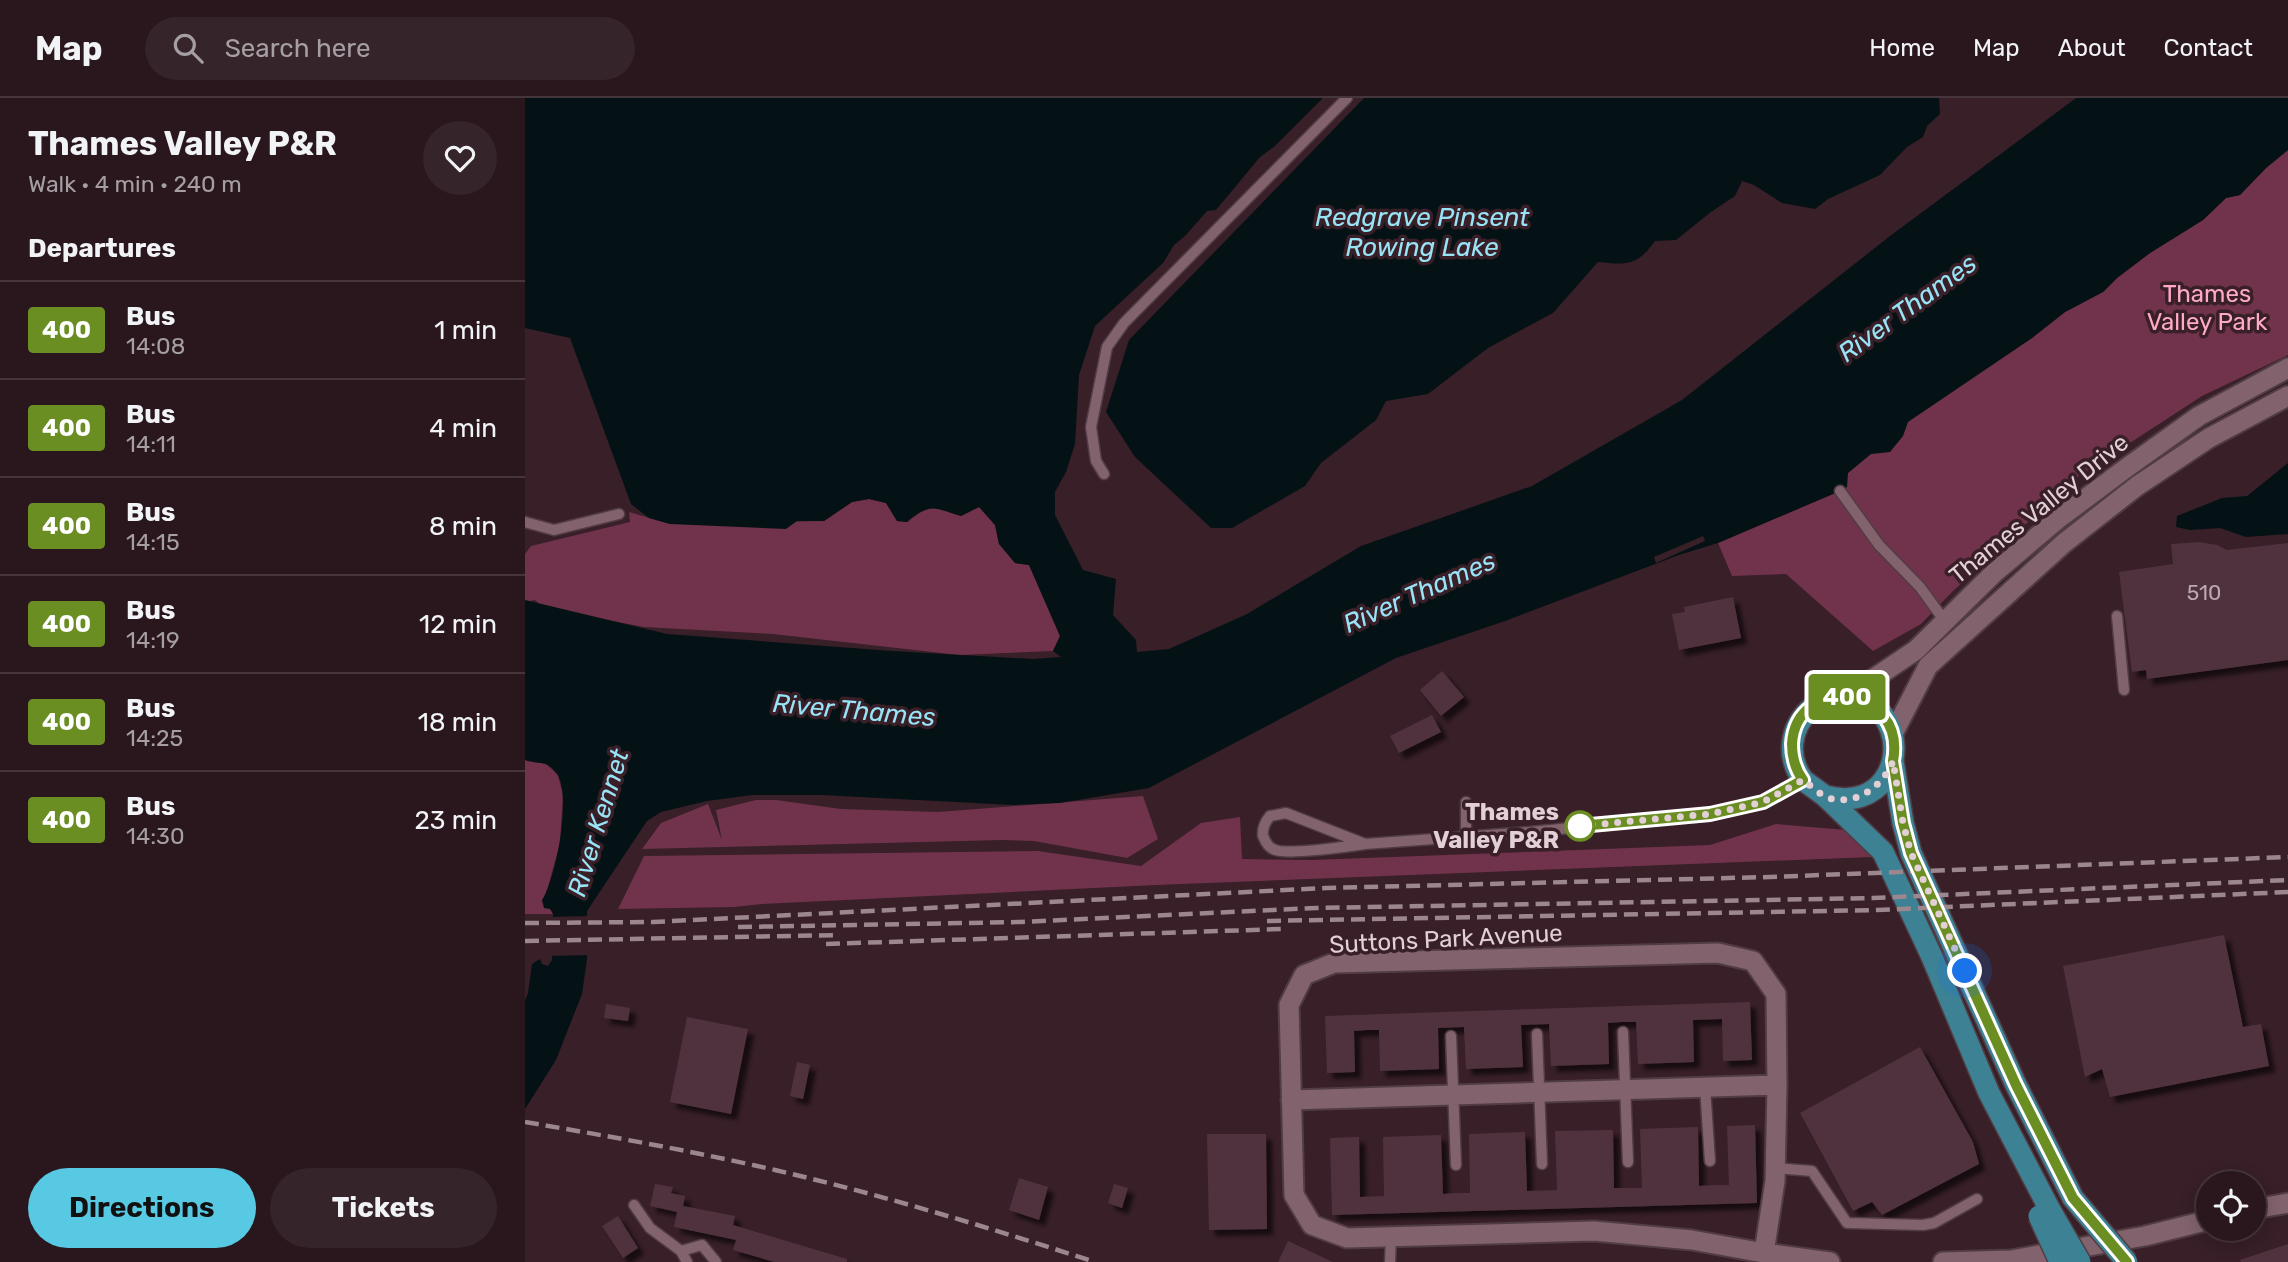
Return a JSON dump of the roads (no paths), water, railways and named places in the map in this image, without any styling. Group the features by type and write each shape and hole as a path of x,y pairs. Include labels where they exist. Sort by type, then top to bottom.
{"main road":[{"path":"1825,796 1840,799 1862,796 1876,788 1888,773 1893,761 1893,734 1886,718 1860,699 1849,696 1829,698 1811,707 1801,718 1793,735 1792,755 1798,773 1883,852 1932,957 1989,1093 2022,1154 2060,1262"},
{"path":"1893,761 1911,853 2016,1085 2108,1262"},
{"path":"2073,1198 2127,1262"},
{"path":"2044,1212 2080,1262"}],"street":[{"name":"Thames Valley Drive","path":"1829,698 1873,679 1916,650 1994,573 2058,519 2114,477 2199,416 2288,368"},
{"name":"Thames Valley Drive","path":"1893,734 1928,666 2064,543 2137,486 2209,438 2288,396"},
{"name":"Suttons Park Avenue","path":"1764,1253 1775,1168 1776,994 1753,961 1718,953 1334,963 1304,975 1289,1005 1294,1195 1312,1225 1347,1238 1594,1231 1692,1240 1764,1253 1830,1262"},
{"path":"1291,1100 1777,1085"},
{"path":"2266,1207 2288,1203"},
{"path":"1943,1262 2011,1260 2145,1236 2196,1223"}],"lane":[{"path":"1104,474 1096,461 1091,426 1107,347 1124,323 1347,98"},
{"path":"1840,491 1879,545 1920,587 1944,620"},
{"path":"525,522 554,530 619,514"},
{"path":"2117,617 2124,690"},
{"path":"1366,844 1286,813 1270,816 1263,827 1265,842 1277,851 1338,848 1710,814 1763,802 1803,780"},
{"path":"1466,802 1466,836"},
{"path":"1623,1032 1628,1162"},
{"path":"1537,1034 1542,1164"},
{"path":"1451,1035 1456,1165"},
{"path":"1706,1087 1710,1161"},
{"path":"1775,1168 1812,1171 1847,1223 1934,1223 1977,1199"},
{"path":"634,1205 650,1228 681,1251 687,1262"},
{"path":"1390,1262 1391,1237"},
{"path":"681,1251 702,1245 716,1262"}],"water":[{"path":"525,98 1323,98 1275,146 1260,157 1216,210 1207,211 1174,245 1163,263 1095,326 1079,375 1075,444 1066,472 1055,492 1055,515 1083,570 1116,579 1113,615 1136,640 1137,652 1169,649 1247,614 1361,546 1532,486 1682,400 1890,236 2076,98 2288,98 2288,150 2240,195 2226,198 2203,220 2150,253 2103,292 2065,312 2032,338 1908,422 1903,436 1890,452 1871,454 1848,473 1847,487 1840,491 1718,543 1396,658 1149,788 1060,803 1013,805 822,795 752,795 707,801 661,812 647,821 587,911 587,959 582,994 556,1060 525,1109 525,1001 532,964 540,959 542,964 548,966 552,960 553,914 550,909 544,908 542,900 557,856 563,800 561,785 553,769 546,764 525,760 525,600 667,634 892,651 1033,659 1061,657 1053,651 1060,636 1029,565 1015,563 999,544 995,525 979,507 961,516 928,509 907,522 897,521 886,503 869,499 852,502 824,521 797,521 786,529 670,524 649,518 631,504 570,338 525,328"},
{"name":"Redgrave Pinsent Rowing Lake","path":"1364,98 1939,98 1940,114 1927,126 1923,137 1907,147 1880,175 1828,199 1815,209 1782,203 1754,185 1742,181 1735,196 1676,240 1655,241 1643,255 1631,262 1598,262 1553,313 1488,348 1428,394 1386,401 1376,420 1321,463 1305,486 1232,528 1211,528 1135,457 1106,412 1129,340"},
{"path":"2288,463 2288,534 2246,537 2220,528 2190,530 2176,527 2177,516 2222,498 2247,496"}],"railway":[{"path":"525,923 653,922 1326,888 1770,877 2288,857"},
{"path":"738,927 1021,922 1316,908 1873,898 2288,880"},
{"path":"1267,921 1877,910 2288,892"},
{"path":"826,944 1281,929"},
{"path":"525,941 840,935"},
{"path":"525,1122 681,1150 856,1190 1095,1262"}],"place":[{"name":"Thames Valley P&R","path":"1580,826"}],"park label":[{"name":"Thames Valley Park","path":"2207,308"}],"water label":[{"name":"River Thames","path":"1907,308"},
{"name":"River Thames","path":"1419,592"},
{"name":"River Thames","path":"854,710"},
{"name":"River Kennet","path":"598,823"}]}
